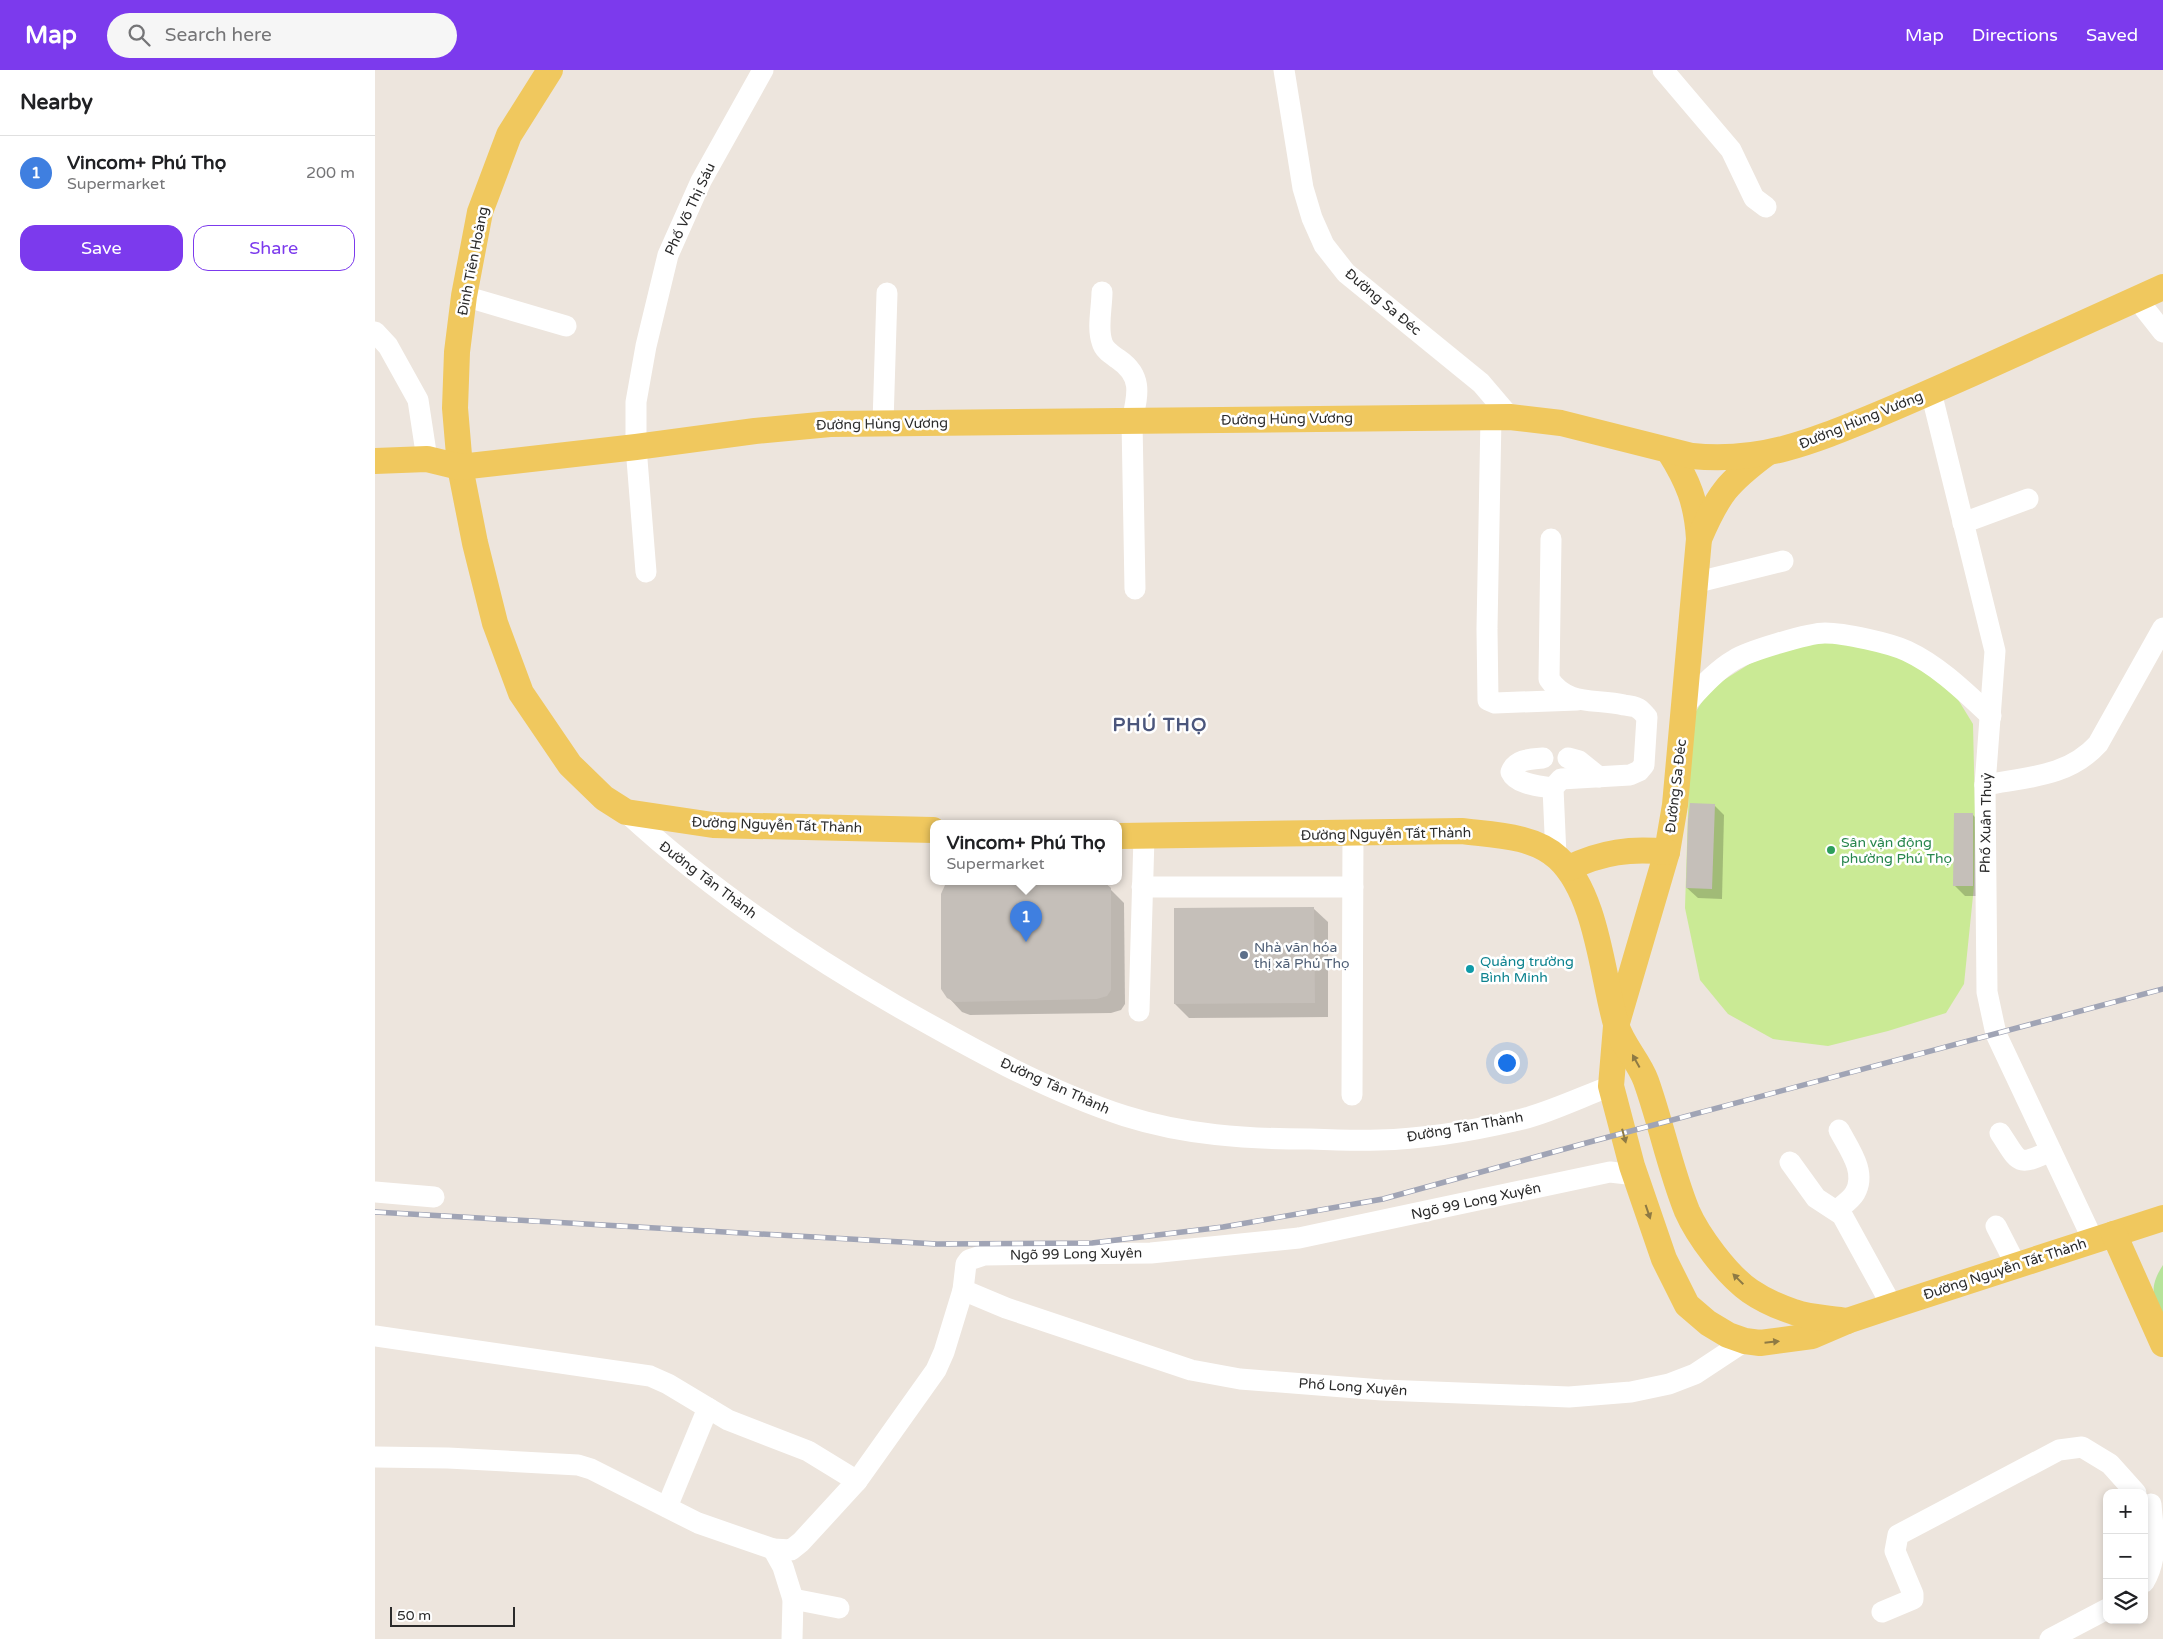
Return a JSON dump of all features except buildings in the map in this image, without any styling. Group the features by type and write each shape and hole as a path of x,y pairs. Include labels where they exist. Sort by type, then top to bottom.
{"main road":[{"name":"Đinh Tiên Hoàng","path":"460,467 455,408 457,352 464,296 480,212 509,135 550,70"},
{"name":"Đường Hùng Vương","path":"375,461 427,459 460,467 637,447 755,430 830,424 1501,417 1561,423 1669,451 1714,458 1768,453 1813,442 1931,392 2163,287"},
{"name":"Đường Sa Đéc","path":"1616,1026 1667,852 1675,805 1699,539 1698,520 1690,486 1669,451"},
{"name":"Đường Sa Đéc","path":"1699,539 1717,501 1727,487 1736,477 1768,453"},
{"name":"Đường Nguyễn Tất Thành","path":"460,467 475,543 495,623 521,693 570,765 604,798 625,812 713,825 930,830"},
{"name":"Đường Nguyễn Tất Thành","path":"1122,836 1461,831 1511,837 1538,846 1563,862"},
{"path":"1613,1096 1616,1026 1597,939 1587,907 1563,862 1587,859 1606,853 1643,850 1667,852"},
{"name":"Đường Nguyễn Tất Thành","path":"1616,1026 1645,1078 1688,1212 1696,1227 1725,1267 1749,1290 1796,1313 1847,1321"},
{"name":"Đường Nguyễn Tất Thành","path":"1613,1096 1634,1171 1664,1259 1687,1305 1708,1323 1728,1335 1745,1341 1760,1343 1812,1336 1847,1321 2163,1218"},
{"path":"2103,1237 2163,1344"}],"street":[{"name":"Phố Võ Thị Sáu","path":"646,572 637,447 637,402 646,346 668,255 701,181 763,70"},
{"name":"Đường Sa Đéc","path":"1284,70 1303,188 1312,218 1324,245 1347,273 1481,382 1501,417"},
{"path":"1663,70 1731,150 1753,198 1766,207"},
{"path":"1103,292 1102,342 1107,352 1129,367 1136,380 1137,396 1132,421 1135,589"},
{"path":"883,423 887,293"},
{"path":"464,296 566,326"},
{"path":"2137,299 2163,332"},
{"path":"375,332 388,346 418,400 427,459"},
{"name":"Phố Xuân Thuỷ","path":"1931,392 1995,651 1985,785 1987,992 1996,1034 2051,1151 2103,1237"},
{"path":"1501,417 1487,629 1488,700 1495,703 1581,700 1620,704 1638,708 1647,718 1644,765 1639,771 1630,775 1561,779 1553,788 1563,862"},
{"path":"1963,523 2028,499"},
{"path":"1551,539 1549,679 1556,689 1564,695 1581,700"},
{"path":"1694,583 1783,561"},
{"path":"1985,785 2060,770 2075,764 2088,755 2098,744 2163,628"},
{"path":"1684,706 1703,685 1735,659 1766,647 1824,633 1857,637 1906,650 1954,681 1991,716"},
{"path":"1543,758 1519,763 1513,767 1511,772 1513,776 1524,782 1553,788"},
{"path":"1569,758 1579,761 1599,777"},
{"name":"Đường Tân Thành","path":"625,812 655,840 721,892 839,972 959,1042 1072,1096 1127,1116 1199,1133 1263,1139 1380,1140 1422,1137 1516,1121 1613,1096"},
{"path":"1352,1095 1353,834"},
{"path":"1139,1011 1144,837"},
{"path":"1142,887 1353,887"},
{"path":"1837,1210 1854,1195 1859,1184 1858,1166 1839,1130"},
{"path":"2000,1133 2018,1159 2023,1162 2029,1162 2051,1151"},
{"path":"1790,1162 1811,1193 1842,1214 1892,1306"},
{"name":"Ngõ 99 Long Xuyên","path":"773,1549 783,1551 797,1547 857,1481 936,1370 944,1352 963,1290 966,1264 977,1256 1151,1253 1299,1238 1610,1172 1634,1171"},
{"path":"375,1192 434,1196"},
{"path":"1996,1226 2016,1265"},
{"name":"Phố Long Xuyên","path":"963,1290 1006,1308 1191,1370 1240,1379 1382,1390 1569,1397 1631,1392 1669,1384 1695,1374 1745,1341"},
{"path":"375,1336 650,1376 668,1384 734,1423 808,1451 857,1481"},
{"path":"667,1507 708,1408"},
{"path":"1882,1612 1913,1599 1913,1594 1895,1551 1898,1535 2059,1450 2082,1447 2110,1464 2149,1500 2155,1552 2151,1570 2146,1579"},
{"path":"375,1457 448,1458 578,1465 591,1469 698,1523 773,1549 783,1567 793,1600 792,1639"},
{"path":"793,1600 839,1608"},
{"path":"2050,1639 2103,1611"}],"green space":[{"name":"Sân vận động phường Phú Thọ","path":"1826,641 1857,644 1905,659 1954,693 1973,724 1975,813 1974,886 1964,984 1946,1013 1888,1031 1828,1046 1773,1039 1728,1014 1700,980 1685,908 1691,719 1711,688 1751,663 1789,648"},
{"path":"2163,1265 2163,1318 2154,1297 2154,1286"}],"railway":[{"path":"375,1212 937,1244 1092,1243 1223,1227 1383,1199 2163,989"}],"place":[{"name":"Sân vận động phường Phú Thọ","path":"1831,850"},
{"name":"Vincom+ Phú Thọ","path":"1026,942"},
{"name":"Nhà văn hóa thị xã Phú Thọ","path":"1244,955"},
{"name":"Quảng trường Bình Minh","path":"1470,969"}],"district":[{"name":"PHÚ THỌ","path":"1160,725"}]}
